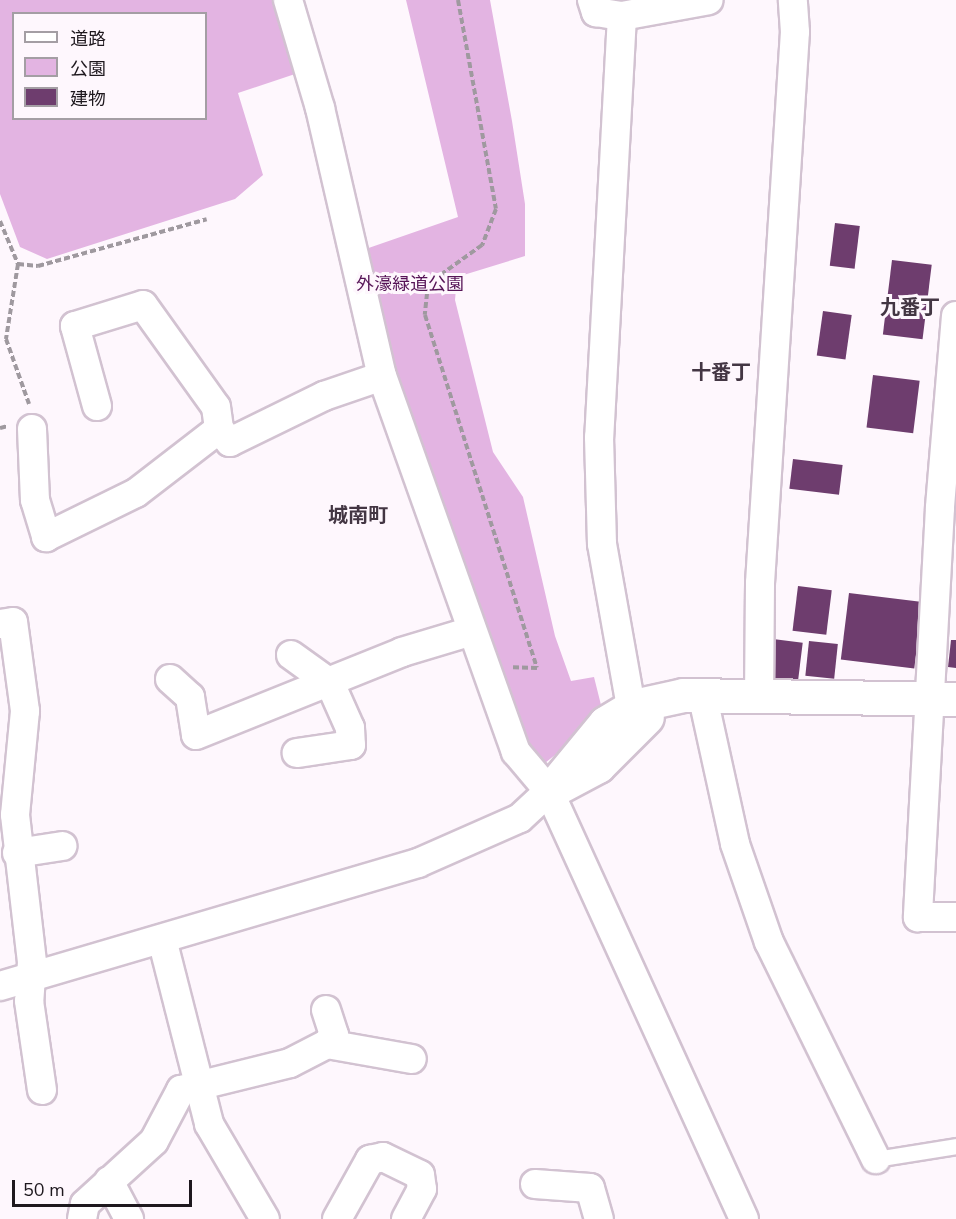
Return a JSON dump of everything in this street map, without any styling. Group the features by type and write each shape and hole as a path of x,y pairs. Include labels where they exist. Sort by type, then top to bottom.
{"street":[{"path":"288,0 320,108 382,376 516,752 549,791 744,1219"},
{"path":"592,0 596,12 622,16 709,0"},
{"path":"759,699 760,583 795,32 792,0"},
{"path":"622,16 599,436 602,544 632,716"},
{"path":"97,406 75,326 143,306 216,407 219,429 230,442 324,396 382,376"},
{"path":"956,316 943,699 918,917 956,917"},
{"path":"32,429 35,500 46,537 136,493 219,429"},
{"path":"0,624 13,622 25,711 11,839 31,977 29,1001 42,1090"},
{"path":"170,679 190,697 196,735 330,683 402,652 472,631"},
{"path":"291,655 330,683 350,728 351,745 297,753"},
{"path":"703,698 735,844 769,942 876,1160"},
{"path":"0,986 418,863 520,818 549,791 598,766 632,716 703,698 943,699"},
{"path":"11,839 62,846"},
{"path":"162,939 209,1124 265,1219"},
{"path":"82,1219 85,1204 154,1142 181,1090 290,1063 327,1044 334,1035 326,1010"},
{"path":"327,1044 412,1059"},
{"path":"337,1219 370,1160 383,1157 420,1175 422,1190 406,1219"},
{"path":"109,1182 129,1219"},
{"path":"535,1184 590,1188 598,1219"}],"lane":[{"path":"876,1160 956,1146"}],"path":[{"path":"458,0 496,209 482,245 428,284 425,315 537,668 486,670"},
{"path":"18,264 38,266 207,219"},
{"path":"0,222 18,264 6,339 33,414 32,429"}],"green space":[{"path":"0,0 278,0 298,73 238,93 263,175 235,199 47,259 20,247 0,194"},
{"name":"外濠緑道公園","path":"406,0 490,0 512,121 525,204 525,256 457,277 455,300 493,452 523,497 555,636 571,681 594,677 601,705 575,739 545,763 538,778 494,676 357,252 458,217"}],"building":[{"path":"835,223 860,226 855,269 830,266"},
{"path":"892,260 932,265 923,339 883,334"},
{"path":"823,311 852,315 845,360 817,356"},
{"path":"873,375 920,381 913,433 867,428"},
{"path":"793,459 843,465 839,495 789,489"},
{"path":"798,586 832,590 826,635 793,631"},
{"path":"849,593 922,602 914,669 841,660"},
{"path":"765,638 803,643 798,683 760,679"},
{"path":"951,640 956,640 956,668 948,667"},
{"path":"809,641 838,644 834,679 805,676"}],"district":[{"name":"九番丁","path":"910,307"},
{"name":"十番丁","path":"721,372"},
{"name":"城南町","path":"358,515"}]}
